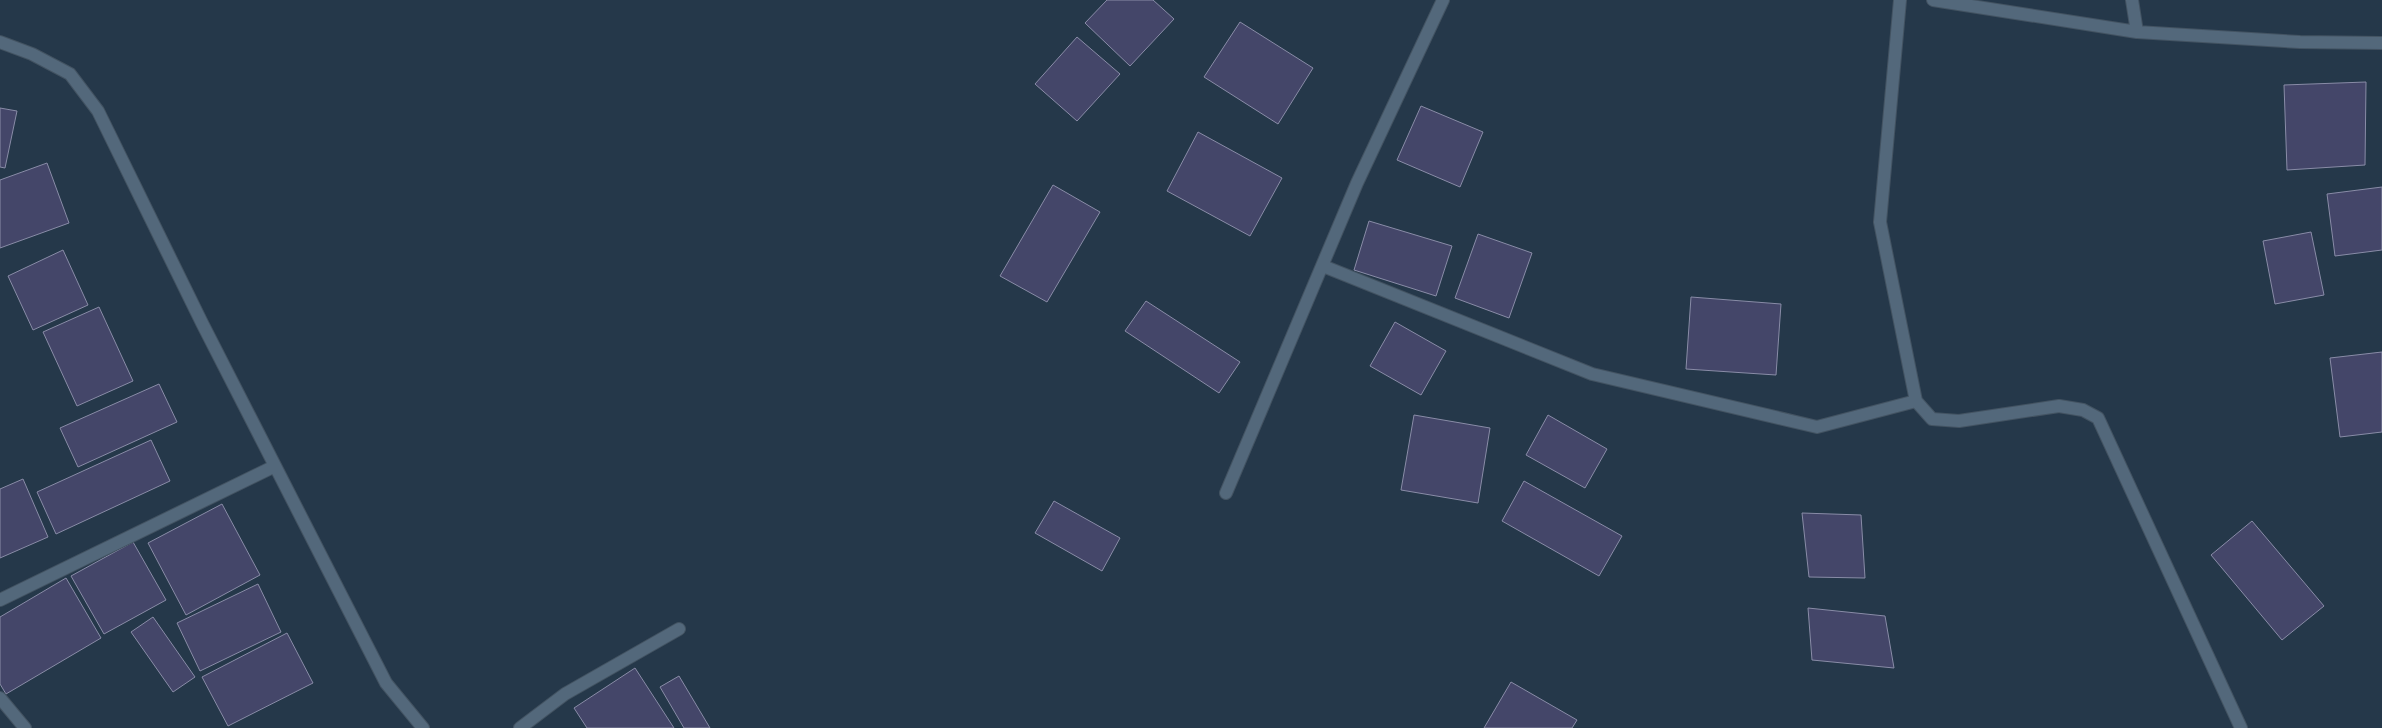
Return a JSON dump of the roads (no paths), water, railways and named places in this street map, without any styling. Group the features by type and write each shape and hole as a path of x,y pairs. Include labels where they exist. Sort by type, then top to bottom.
{"street":[{"path":"1226,493 1357,183 1443,0"},
{"path":"1900,0 1880,222 1916,401 1932,419 1959,422 2059,406 2083,410 2098,418 2242,728"},
{"path":"1933,0 2137,32 2300,42 2382,43"},
{"path":"2132,0 2137,32"},
{"path":"0,42 32,54 70,74 98,111 275,466 386,683 423,728"},
{"path":"1323,266 1592,374 1817,427 1916,401"},
{"path":"0,600 275,466"},
{"path":"520,728 565,694 679,629"},
{"path":"0,698 25,728"}]}
